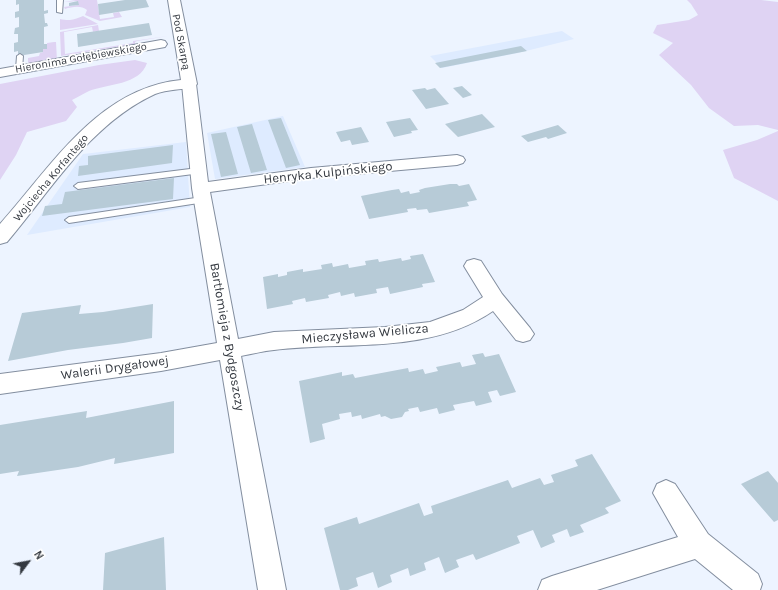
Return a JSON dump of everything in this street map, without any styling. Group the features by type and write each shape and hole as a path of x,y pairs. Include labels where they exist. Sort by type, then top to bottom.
{"street":[{"name":"Pod Skarpą","path":"174,0 189,84"},
{"name":"Hieronima Gołębiewskiego","path":"0,73 161,44"},
{"name":"Bartłomieja z Bydgoszczy","path":"189,84 200,186 272,590"},
{"name":"Wojciecha Korfantego","path":"0,238 69,154 100,122 151,91 189,84"},
{"name":"Henryka Kulpińskiego","path":"200,186 311,173 457,160"},
{"path":"474,266 495,299 523,334"},
{"name":"Mieczysława Wielicza","path":"229,350 274,341 385,335 430,330 446,326 470,316 495,299"},
{"name":"Walerii Drygałowej","path":"0,384 161,362 229,350"},
{"path":"666,493 698,544 748,584"},
{"path":"552,590 698,544"}],"lane":[{"path":"60,0 60,12"},
{"path":"19,69 20,56"},
{"path":"78,186 200,186"},
{"path":"69,220 200,186"}],"shaded area":[{"path":"76,0 97,0 100,19 114,17 113,13 119,12 122,17 100,21 85,15 87,10 85,8 73,7 65,9 64,7 78,5 78,1 64,2"},
{"path":"687,0 761,0 778,2 778,130 758,125 734,126 709,108 691,85 659,55 673,43 653,33 657,25 689,20 698,15"},
{"path":"83,16 98,24 60,30 60,19 72,20"},
{"path":"98,25 99,31 93,32 92,27 64,32 65,54 133,43 133,41 168,36 137,41 135,44 61,56 60,32"},
{"path":"562,31 574,39 518,53 442,68 430,56"},
{"path":"56,42 57,61 52,61 50,58 46,59 45,63 30,64 28,62 28,58 39,56 40,53 43,52 43,49 47,49 47,43"},
{"path":"135,60 147,63 138,76 122,83 89,91 72,100 77,107 66,121 27,132 16,155 0,180 0,84 99,65"},
{"path":"283,116 305,167 215,179 207,133"},
{"path":"778,131 778,201 734,178 723,150 757,140"},
{"path":"186,142 190,207 27,235 83,154"}],"building":[{"path":"16,0 44,0 44,11 48,10 48,13 44,14 45,23 47,23 48,26 44,27 44,44 47,44 47,49 43,49 43,52 18,56 18,51 14,52 14,43 18,42 18,34 14,34 15,28 19,27 19,17 15,18 15,12 19,11 19,4 16,5"},
{"path":"125,0 146,0 149,7 99,15 98,4"},
{"path":"78,1 79,5 69,6 69,3"},
{"path":"149,23 152,35 78,47 77,34"},
{"path":"521,46 527,51 440,68 435,63"},
{"path":"462,86 472,95 463,98 453,88"},
{"path":"425,88 427,90 435,88 449,104 426,109 412,90"},
{"path":"482,114 495,127 458,137 445,124"},
{"path":"281,118 300,165 286,168 268,120"},
{"path":"410,118 418,130 394,137 386,122"},
{"path":"252,124 267,170 251,173 237,127"},
{"path":"558,125 567,133 548,139 546,137 528,142 521,136"},
{"path":"361,127 369,142 352,145 350,140 341,142 336,132"},
{"path":"226,132 238,174 221,177 211,134"},
{"path":"173,145 172,163 78,176 79,166 88,165 88,156"},
{"path":"174,178 173,199 42,216 45,206 62,204 65,192"},
{"path":"457,184 459,186 469,184 477,200 467,202 469,206 429,213 427,209 407,209 408,212 369,219 361,196 399,189 401,193 409,191 410,194 420,192 419,190 425,188"},
{"path":"423,254 435,282 422,284 423,287 390,294 388,287 376,289 377,293 355,297 354,293 341,296 340,292 328,295 329,298 306,302 305,298 292,301 293,304 267,309 263,277 278,274 278,277 287,275 287,272 303,269 303,272 322,269 321,265 332,263 333,267 348,264 349,268 366,265 365,261 378,259 379,262 401,258 402,261 411,259 410,256"},
{"path":"153,304 152,338 68,350 8,361 22,313 81,305 79,314 103,312"},
{"path":"483,353 485,357 499,354 516,392 500,396 497,390 488,392 492,402 476,406 474,401 453,405 455,410 439,414 437,408 420,412 418,407 408,409 409,411 405,412 402,417 391,419 385,416 381,417 380,414 362,419 361,415 352,417 351,412 339,414 340,419 322,424 325,439 310,443 299,381 342,372 342,376 353,374 355,378 408,368 409,372 423,369 425,374 438,371 436,367 460,362 462,367 476,364 472,355"},
{"path":"174,401 174,453 114,464 115,458 78,467 17,476 19,471 0,474 0,425 87,411 86,418"},
{"path":"592,454 621,501 605,508 609,513 580,525 584,532 570,537 567,529 552,535 555,542 541,548 533,530 517,536 520,543 476,560 473,554 456,560 459,567 445,573 439,557 424,563 426,570 410,576 408,568 390,575 392,582 378,588 373,572 356,578 358,586 348,590 340,590 324,528 357,517 359,524 419,503 424,516 433,513 431,506 508,480 512,488 540,478 544,485 554,482 551,475 578,466 575,460"},
{"path":"768,471 778,483 778,520 774,522 741,484"},
{"path":"164,537 166,590 103,590 105,553"}]}
